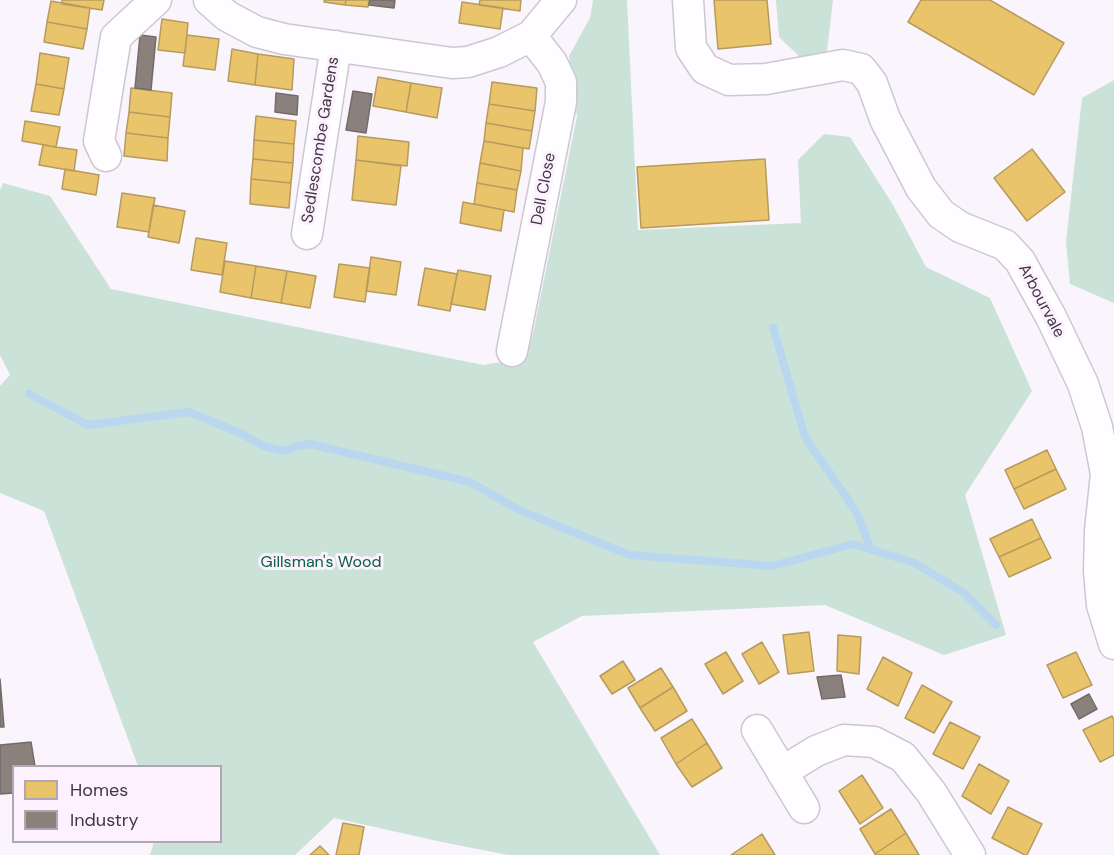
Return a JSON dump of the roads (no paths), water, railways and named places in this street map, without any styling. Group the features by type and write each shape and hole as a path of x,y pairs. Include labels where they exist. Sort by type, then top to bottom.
{"street":[{"path":"106,156 99,141 116,37 156,0"},
{"name":"Sedlescombe Gardens","path":"209,0 227,16 257,32 284,39 452,63 468,62 499,52 531,36 561,0"},
{"name":"Arbourvale","path":"688,0 691,48 705,69 729,80 766,79 843,65 861,69 872,83 885,119 921,189 941,214 960,226 1005,245 1020,261 1079,374 1097,427 1106,474 1100,531 1099,571 1102,605 1114,644"},
{"name":"Dell Close","path":"512,351 561,102 561,82 552,63 531,36"},
{"name":"Sedlescombe Gardens","path":"307,234 336,46"},
{"path":"758,730 804,808"},
{"path":"782,772 816,751 844,740 874,742 903,757 931,792 970,855"}],"waterway":[{"path":"773,327 805,437 857,513 871,550"},
{"path":"29,394 88,425 189,412 242,434 263,446 284,451 310,444 470,482 519,510 630,555 772,566 853,544 915,563 964,593 996,625"}],"park label":[{"name":"Gillsman's Wood","path":"321,563"}]}
